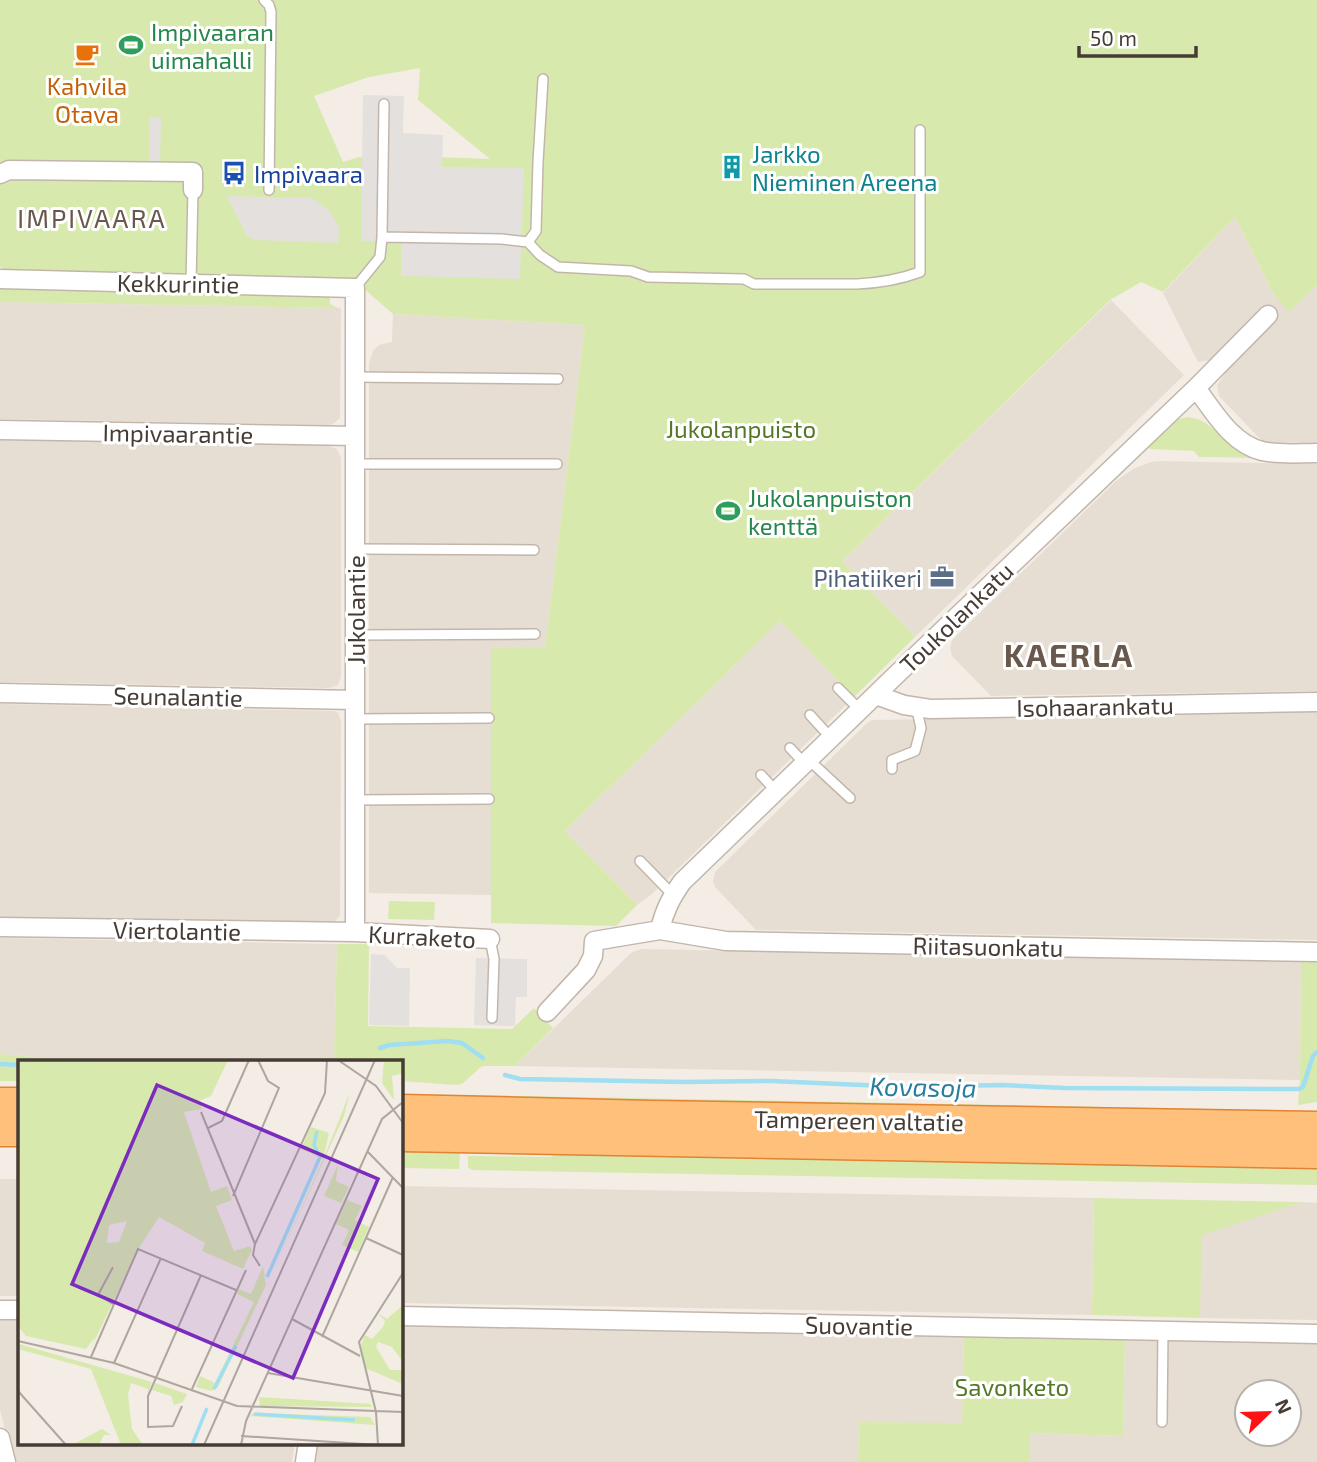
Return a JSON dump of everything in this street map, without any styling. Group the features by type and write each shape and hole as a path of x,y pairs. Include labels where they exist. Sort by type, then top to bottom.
{"highway":[{"path":"0,1103 18,1103"},
{"name":"Tampereen valtatie","path":"402,1110 1317,1127"},
{"path":"0,1131 18,1131"},
{"name":"Tampereen valtatie","path":"402,1136 1317,1153"}],"street":[{"path":"4,172 193,172 193,190"},
{"name":"Kekkurintie","path":"0,279 355,288"},
{"name":"Jukolantie","path":"355,288 355,932"},
{"name":"Toukolankatu","path":"660,930 663,915 682,883 1196,388 1268,315"},
{"path":"1196,388 1235,437 1248,445 1272,453 1317,453"},
{"name":"Impivaarantie","path":"0,430 355,436"},
{"name":"Seunalantie","path":"0,693 355,700"},
{"name":"Isohaarankatu","path":"876,695 904,705 930,709 1317,702"},
{"name":"Viertolantie","path":"0,927 355,932"},
{"path":"547,1012 586,970 593,956 594,941 660,930"},
{"name":"Riitasuonkatu","path":"660,930 726,941 1317,952"},
{"name":"Kurraketo","path":"355,932 490,939"},
{"path":"0,1310 18,1310"},
{"name":"Suovantie","path":"402,1317 1317,1334"},
{"path":"0,1438 6,1462"},
{"path":"305,1462 308,1444"}],"lane":[{"path":"264,0 271,12 269,190"},
{"path":"528,242 536,231 543,79"},
{"path":"355,288 380,257 384,104"},
{"path":"382,237 502,239 528,242 540,255 558,267 631,271 648,277 744,279 754,284 845,284 870,283 911,275 920,272 920,130"},
{"path":"191,283 193,190"},
{"path":"355,377 558,379"},
{"path":"355,464 557,464"},
{"path":"355,549 534,550"},
{"path":"355,635 535,634"},
{"path":"838,688 860,710"},
{"path":"892,769 892,760 915,751 921,728 919,708"},
{"path":"810,715 831,738"},
{"path":"355,719 489,719"},
{"path":"790,748 850,798"},
{"path":"761,775 776,792"},
{"path":"355,800 489,799"},
{"path":"640,861 673,895"},
{"path":"490,939 494,959 492,1018"},
{"path":"1163,1331 1163,1422"}],"shaded area":[{"path":"363,95 404,96 403,133 443,135 442,167 524,168 520,279 401,276 401,242 361,241"},
{"path":"150,117 161,118 160,165 149,165"},
{"path":"227,196 312,198 329,210 339,227 338,243 254,240 247,236"},
{"path":"1235,217 1274,295 1290,311 1317,285 1317,443 1263,442 1219,396 1217,385 1225,374 1211,360 1198,362 1163,293"},
{"path":"1111,300 1184,375 915,637 842,561"},
{"path":"0,302 341,308 340,418 329,425 0,419"},
{"path":"393,314 585,325 545,648 491,649 491,895 369,893 369,363 373,351 379,345 392,342"},
{"path":"0,440 311,445 337,449 341,458 341,677 338,685 329,688 0,682"},
{"path":"1161,461 1317,464 1317,691 991,696 952,656 952,640 1116,481 1133,469"},
{"path":"780,621 854,697 652,894 637,905 565,831"},
{"path":"0,704 338,713 341,721 340,916 329,923 0,917"},
{"path":"1317,712 1317,940 756,930 713,882 715,872 872,720"},
{"path":"0,938 337,944 334,1060 47,1058 0,1054"},
{"path":"641,949 1301,961 1300,1080 515,1066 631,953"},
{"path":"371,954 385,955 397,968 410,968 409,1026 369,1025"},
{"path":"476,958 527,959 527,997 516,997 515,1026 474,1025"},
{"path":"0,1179 18,1179 18,1296 0,1296"},
{"path":"402,1186 1094,1198 1092,1315 402,1303"},
{"path":"1302,1202 1317,1203 1317,1320 1200,1318 1201,1234"},
{"path":"0,1317 18,1317 18,1444 295,1444 292,1462 13,1462 0,1410"},
{"path":"402,1324 964,1334 962,1424 859,1422 858,1462 313,1462 316,1444 402,1444"},
{"path":"1125,1340 1317,1343 1317,1462 1029,1462 1029,1433 1123,1436"}],"green space":[{"name":"Jukolanpuisto","path":"0,0 1317,0 1317,285 1289,312 1274,295 1235,217 1163,292 1141,282 1110,300 842,561 915,637 854,697 780,621 565,831 637,905 616,926 491,923 491,648 545,648 585,325 393,314 362,287 7,270 0,267","holes":["420,68 418,100 490,159 359,157 343,162 314,96 369,77"]},
{"path":"0,288 330,294 330,304 338,308 0,302"},
{"path":"1189,417 1207,424 1236,449 1254,458 1199,457 1194,451 1150,449 1146,442 1173,420"},
{"path":"389,901 435,902 434,920 388,919"},
{"path":"337,944 369,944 368,1026 512,1029 534,1008 553,1028 515,1066 482,1066 462,1084 402,1081 402,1060 334,1060"},
{"path":"1301,961 1317,961 1317,1102 1298,1105 1300,1080"},
{"path":"0,1054 47,1058 160,1060 18,1060 18,1081 0,1081"},
{"path":"471,1095 1317,1111 1317,1118 471,1099"},
{"path":"402,1149 460,1150 459,1169 402,1168"},
{"path":"553,1153 1317,1163 1317,1185 472,1170 468,1167 468,1156 552,1157"},
{"name":"Savonketo","path":"1094,1198 1302,1202 1202,1235 1200,1318 1092,1315"},
{"name":"Savonketo","path":"964,1334 1125,1337 1123,1436 1029,1433 1029,1462 858,1462 859,1422 962,1423"}],"waterway":[{"path":"380,1048 447,1041 462,1043 483,1058"},
{"name":"Kovasoja","path":"505,1075 520,1079 771,1081 907,1087 1001,1085 1064,1088 1299,1089 1303,1087 1313,1056 1317,1052"},
{"name":"Kovasoja","path":"0,1064 18,1065"}],"place":[{"name":"Impivaaran uimahalli","path":"131,45"},
{"name":"Kahvila Otava","path":"87,54"},
{"name":"Jarkko Nieminen Areena","path":"732,167"},
{"name":"Impivaara","path":"234,173"},
{"name":"Jukolanpuiston kenttä","path":"728,511"},
{"name":"Pihatiikeri","path":"942,577"}],"district":[{"name":"IMPIVAARA","path":"92,217"},
{"name":"KAERLA","path":"1069,654"}]}
